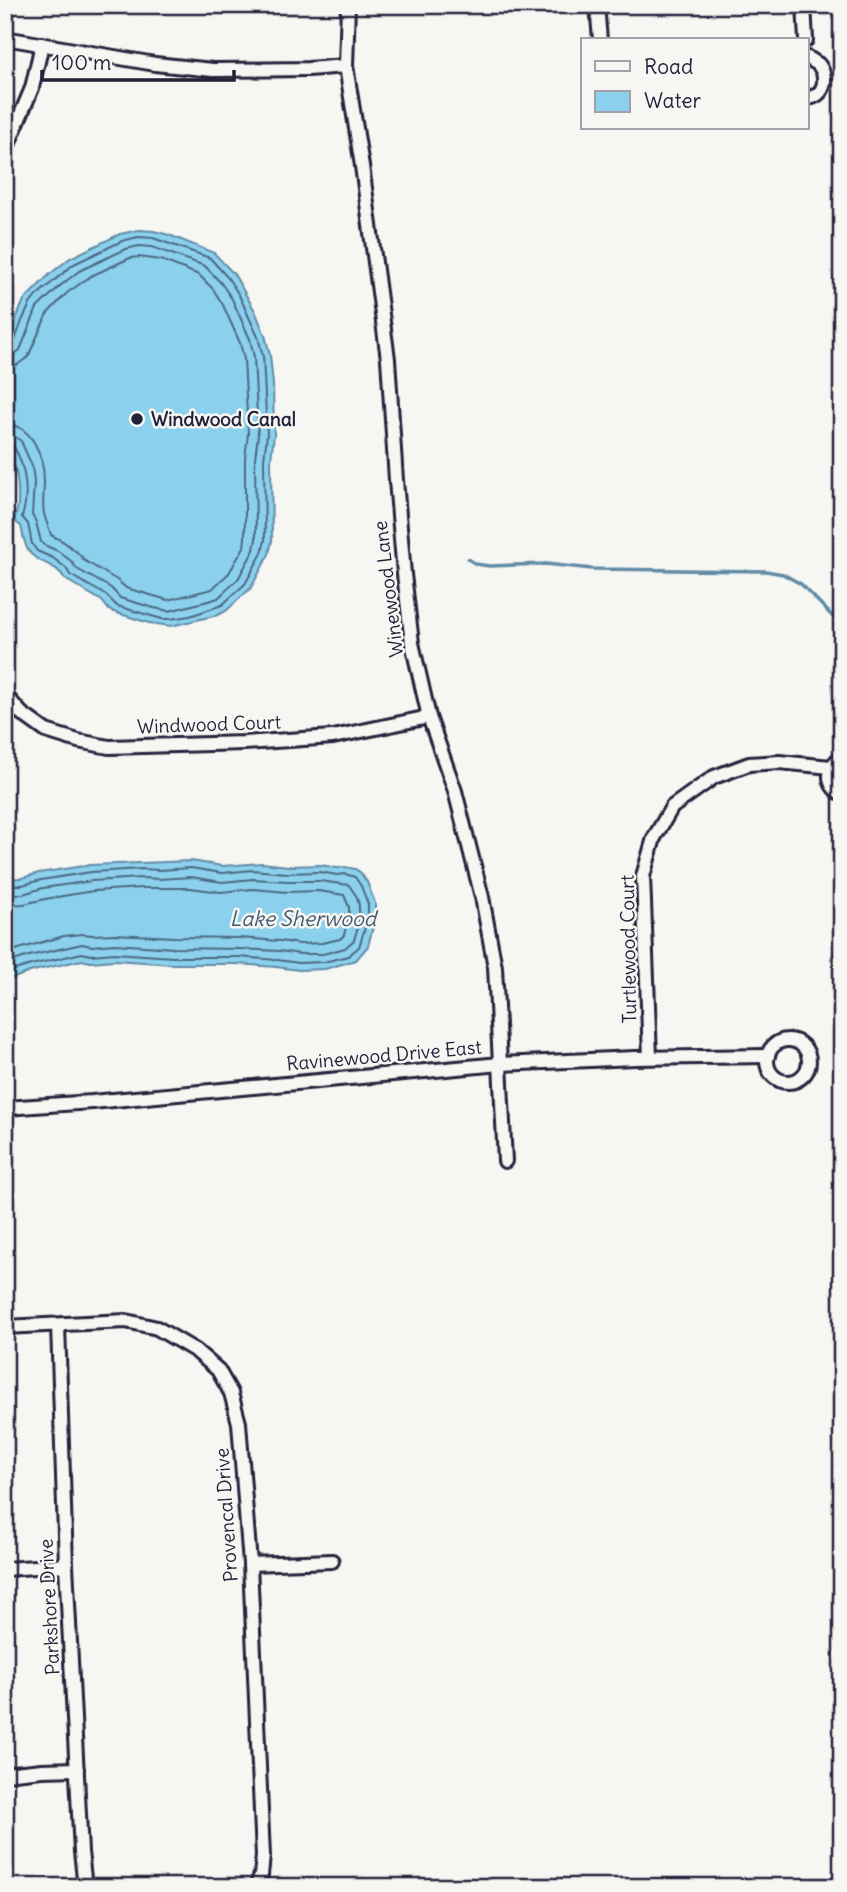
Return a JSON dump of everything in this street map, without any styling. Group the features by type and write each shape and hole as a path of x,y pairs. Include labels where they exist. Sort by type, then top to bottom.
{"street":[{"name":"Winewood Lane","path":"348,5 346,66 388,359 399,520 412,643 429,717 454,791 482,897 495,967 505,1161"},
{"path":"597,5 600,38"},
{"path":"804,5 806,38"},
{"path":"5,38 155,64 213,70 346,66"},
{"path":"5,152 32,88 42,44"},
{"path":"808,54 824,74 825,83 820,93 808,98"},
{"name":"Windwood Court","path":"5,695 21,713 46,731 109,747 332,737 429,717"},
{"path":"842,757 831,767 829,775 835,790 842,794"},
{"name":"Turtlewood Court","path":"650,1057 643,876 654,838 672,807 713,777 749,764 779,762 831,767"},
{"name":"Ravinewood Drive East","path":"5,1108 500,1064 650,1057 768,1056"},
{"name":"Provencal Drive","path":"5,1327 126,1321 157,1328 197,1351 218,1370 231,1393 239,1423 250,1564 263,1857 261,1875 256,1887"},
{"name":"Parkshore Drive","path":"58,1325 66,1565 85,1887"},
{"path":"250,1564 332,1561"},
{"path":"5,1569 66,1565"},
{"path":"5,1774 77,1769"}],"green space":[{"path":"842,937 842,973 831,959"}],"water":[{"path":"139,230 169,235 214,253 234,274 265,335 273,384 272,541 269,554 251,588 226,611 171,626 149,623 109,610 102,601 32,555 25,544 21,526 14,521 18,506 17,481 15,467 5,447 5,345 24,300 70,258 120,234"},
{"name":"Lake Sherwood","path":"191,861 222,866 262,863 355,869 367,882 375,903 375,919 368,946 356,960 325,969 82,960 33,971 5,981 5,879 90,865"}],"waterway":[{"path":"468,559 476,564 489,566 546,564 592,569 766,571 783,574 801,584 842,626"}],"place":[{"name":"Windwood Canal","path":"137,419"}]}
